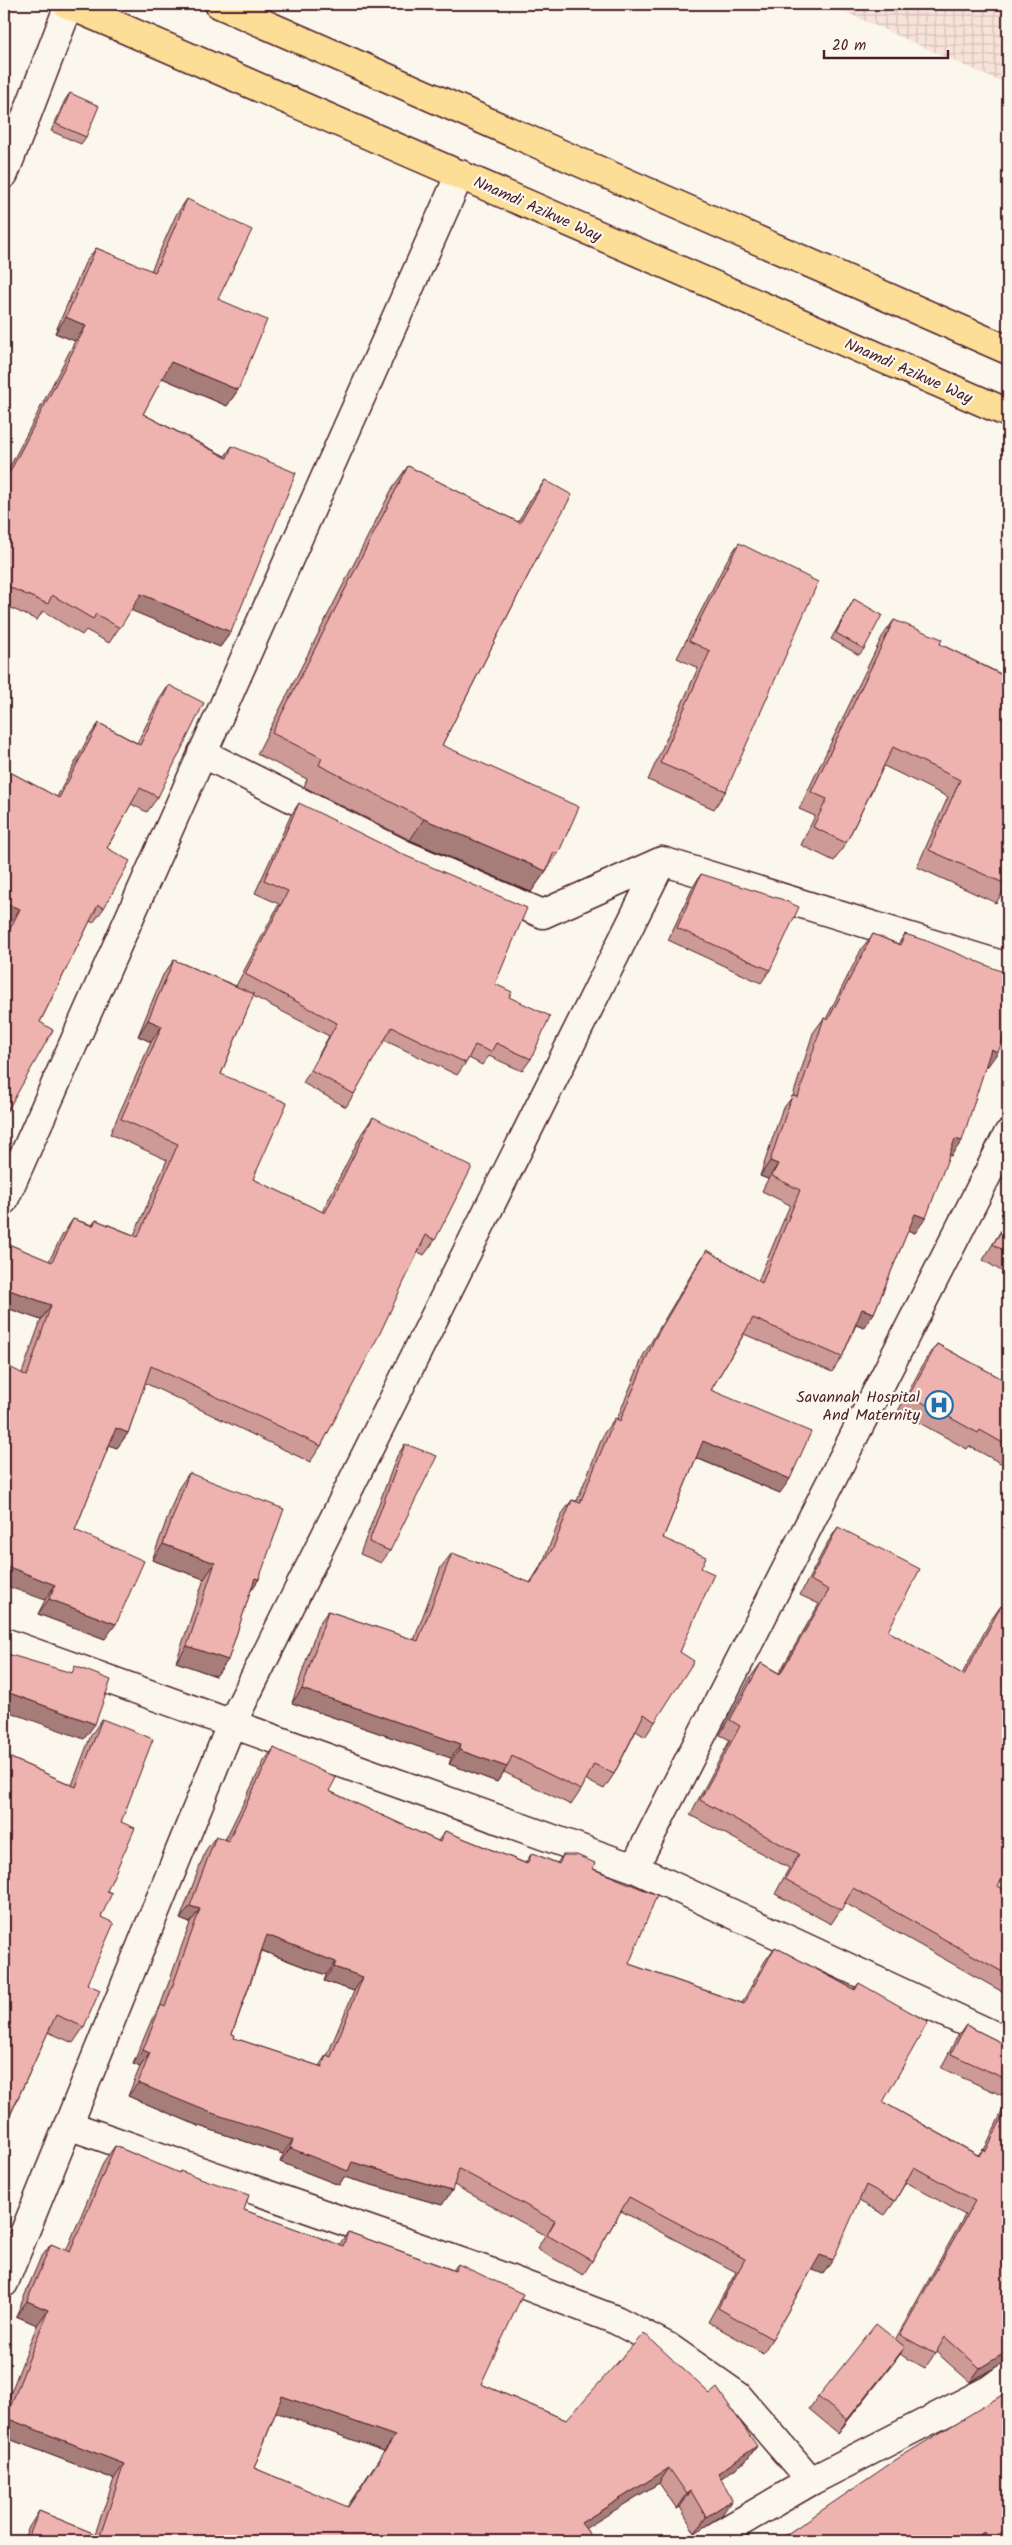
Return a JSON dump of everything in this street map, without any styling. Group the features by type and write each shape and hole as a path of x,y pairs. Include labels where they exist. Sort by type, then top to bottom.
{"highway":[{"name":"Nnamdi Azikwe Way","path":"68,4 1008,413"},
{"path":"219,4 1008,350"}],"street":[{"path":"4,174 68,4"},
{"path":"4,1200 460,174"},
{"path":"202,753 403,854 543,914 662,861 1008,967"},
{"path":"4,2283 231,1725 662,861"},
{"path":"634,1868 1008,1134"},
{"path":"4,1642 634,1868 1008,2042"},
{"path":"68,2125 498,2275 616,2320 668,2347 738,2396 811,2481"},
{"path":"708,2541 811,2481 989,2390 1008,2376"}],"shaded area":[{"path":"827,4 1008,4 1008,85"}],"building":[{"path":"70,93 99,106 86,137 56,124"},
{"path":"187,199 252,230 218,299 267,320 238,390 171,362 143,414 227,458 232,446 296,473 231,632 141,594 120,628 96,614 93,619 52,595 48,604 4,585 4,483 86,326 66,317 96,248 155,272"},
{"path":"408,466 520,523 545,480 572,495 541,550 442,745 579,807 558,854 554,852 546,871 424,819 319,765 322,758 272,733"},
{"path":"739,543 818,582 726,791 660,763 710,651 689,641"},
{"path":"854,599 882,615 864,649 836,633"},
{"path":"894,620 942,639 940,644 1008,678 1008,885 929,850 960,780 893,747 846,843 813,827 827,799 811,792"},
{"path":"169,685 204,703 158,797 140,788 107,848 130,861 104,908 98,905 40,1022 53,1030 9,1108 4,1105 4,941 20,909 4,903 4,782 10,772 59,798 99,723 140,745"},
{"path":"299,803 406,856 527,908 495,984 512,992 509,997 550,1016 531,1059 496,1043 491,1052 475,1045 466,1063 392,1027 354,1094 311,1070 337,1023 245,974 288,891 264,880"},
{"path":"701,874 781,899 799,907 770,970 677,928"},
{"path":"873,934 900,945 905,934 1008,974 1008,1027 998,1052 991,1049 962,1141 955,1139 926,1218 915,1214 874,1313 862,1309 842,1357 753,1318 711,1390 811,1432 790,1479 703,1441 663,1538 706,1557 701,1568 714,1574 680,1652 694,1661 655,1722 644,1714 614,1774 594,1764 581,1790 512,1756 507,1767 459,1750 461,1744 302,1689 328,1611 418,1641 452,1553 531,1583 553,1548 572,1500 580,1503 615,1418 620,1421 654,1340 707,1250 762,1283 800,1190 772,1176 778,1164 770,1161 792,1096 798,1097 824,1018 828,1020"},
{"path":"174,960 254,994 221,1074 287,1103 253,1179 325,1213 373,1117 472,1167 435,1240 426,1235 380,1333 321,1446 151,1366 128,1433 116,1428 75,1530 144,1561 116,1624 49,1599 55,1585 4,1565 4,1364 27,1376 51,1305 4,1288 4,1251 6,1243 52,1262 73,1219 93,1226 96,1220 138,1237 178,1144 121,1119 162,1026 148,1020"},
{"path":"1008,1221 1008,1253 993,1244"},
{"path":"937,1344 1008,1382 1008,1446 980,1430 978,1433 909,1395"},
{"path":"405,1444 437,1456 390,1551 369,1542"},
{"path":"189,1473 284,1509 259,1579 255,1578 228,1660 187,1646 215,1563 163,1544"},
{"path":"838,1527 920,1569 888,1631 964,1675 1001,1606 1008,1609 1008,1868 998,1886 1008,1892 1008,1975 853,1888 841,1910 785,1879 799,1854 700,1800 740,1726 730,1720 761,1663 780,1674 829,1590 810,1580"},
{"path":"4,1653 72,1673 75,1666 111,1680 95,1724 4,1691"},
{"path":"102,1719 153,1739 121,1822 135,1828 107,1891 112,1893 101,1917 114,1923 87,1984 100,1990 84,2027 56,2015 4,2128 4,1755 76,1787"},
{"path":"274,1748 336,1778 329,1791 440,1842 445,1831 527,1864 532,1853 559,1864 563,1855 577,1855 595,1863 593,1869 657,1895 629,1964 744,2004 775,1947 855,1990 859,1983 928,2022 883,2102 979,2156 983,2149 986,2151 1008,2105 1008,2351 980,2368 945,2337 935,2354 900,2335 975,2201 914,2167 895,2201 866,2185 833,2260 820,2255 772,2339 718,2308 745,2259 629,2197 592,2261 547,2235 555,2221 459,2169 452,2191 352,2162 348,2171 290,2148 293,2140 209,2112 138,2083 150,2053 143,2050 161,2005 165,2007 200,1909 190,1906 216,1836 228,1841","holes":["267,1935 336,1962 334,1967 363,1977 331,2057 326,2055 322,2067 234,2038 235,2035 232,2034"]},
{"path":"966,2025 1008,2046 1008,2080 951,2054"},
{"path":"115,2146 179,2173 180,2171 249,2195 244,2210 343,2246 348,2232 455,2271 458,2264 523,2294 481,2384 566,2420 644,2333 710,2394 717,2388 757,2446 718,2473 732,2500 706,2517 691,2491 687,2494 669,2468 581,2523 591,2536 584,2541 27,2541 39,2511 100,2536 124,2464 6,2418 48,2310 27,2301 51,2244 70,2252","holes":["282,2396 395,2436 348,2507 254,2468"]},
{"path":"876,2324 905,2347 847,2420 818,2397"},
{"path":"1008,2388 1008,2528 989,2541 984,2532 970,2541 777,2541 897,2459 1007,2392 1005,2390"},
{"path":"741,2536 744,2541 731,2541"}],"place":[{"name":"Savannah Hospital And Maternity","path":"939,1405"}]}
